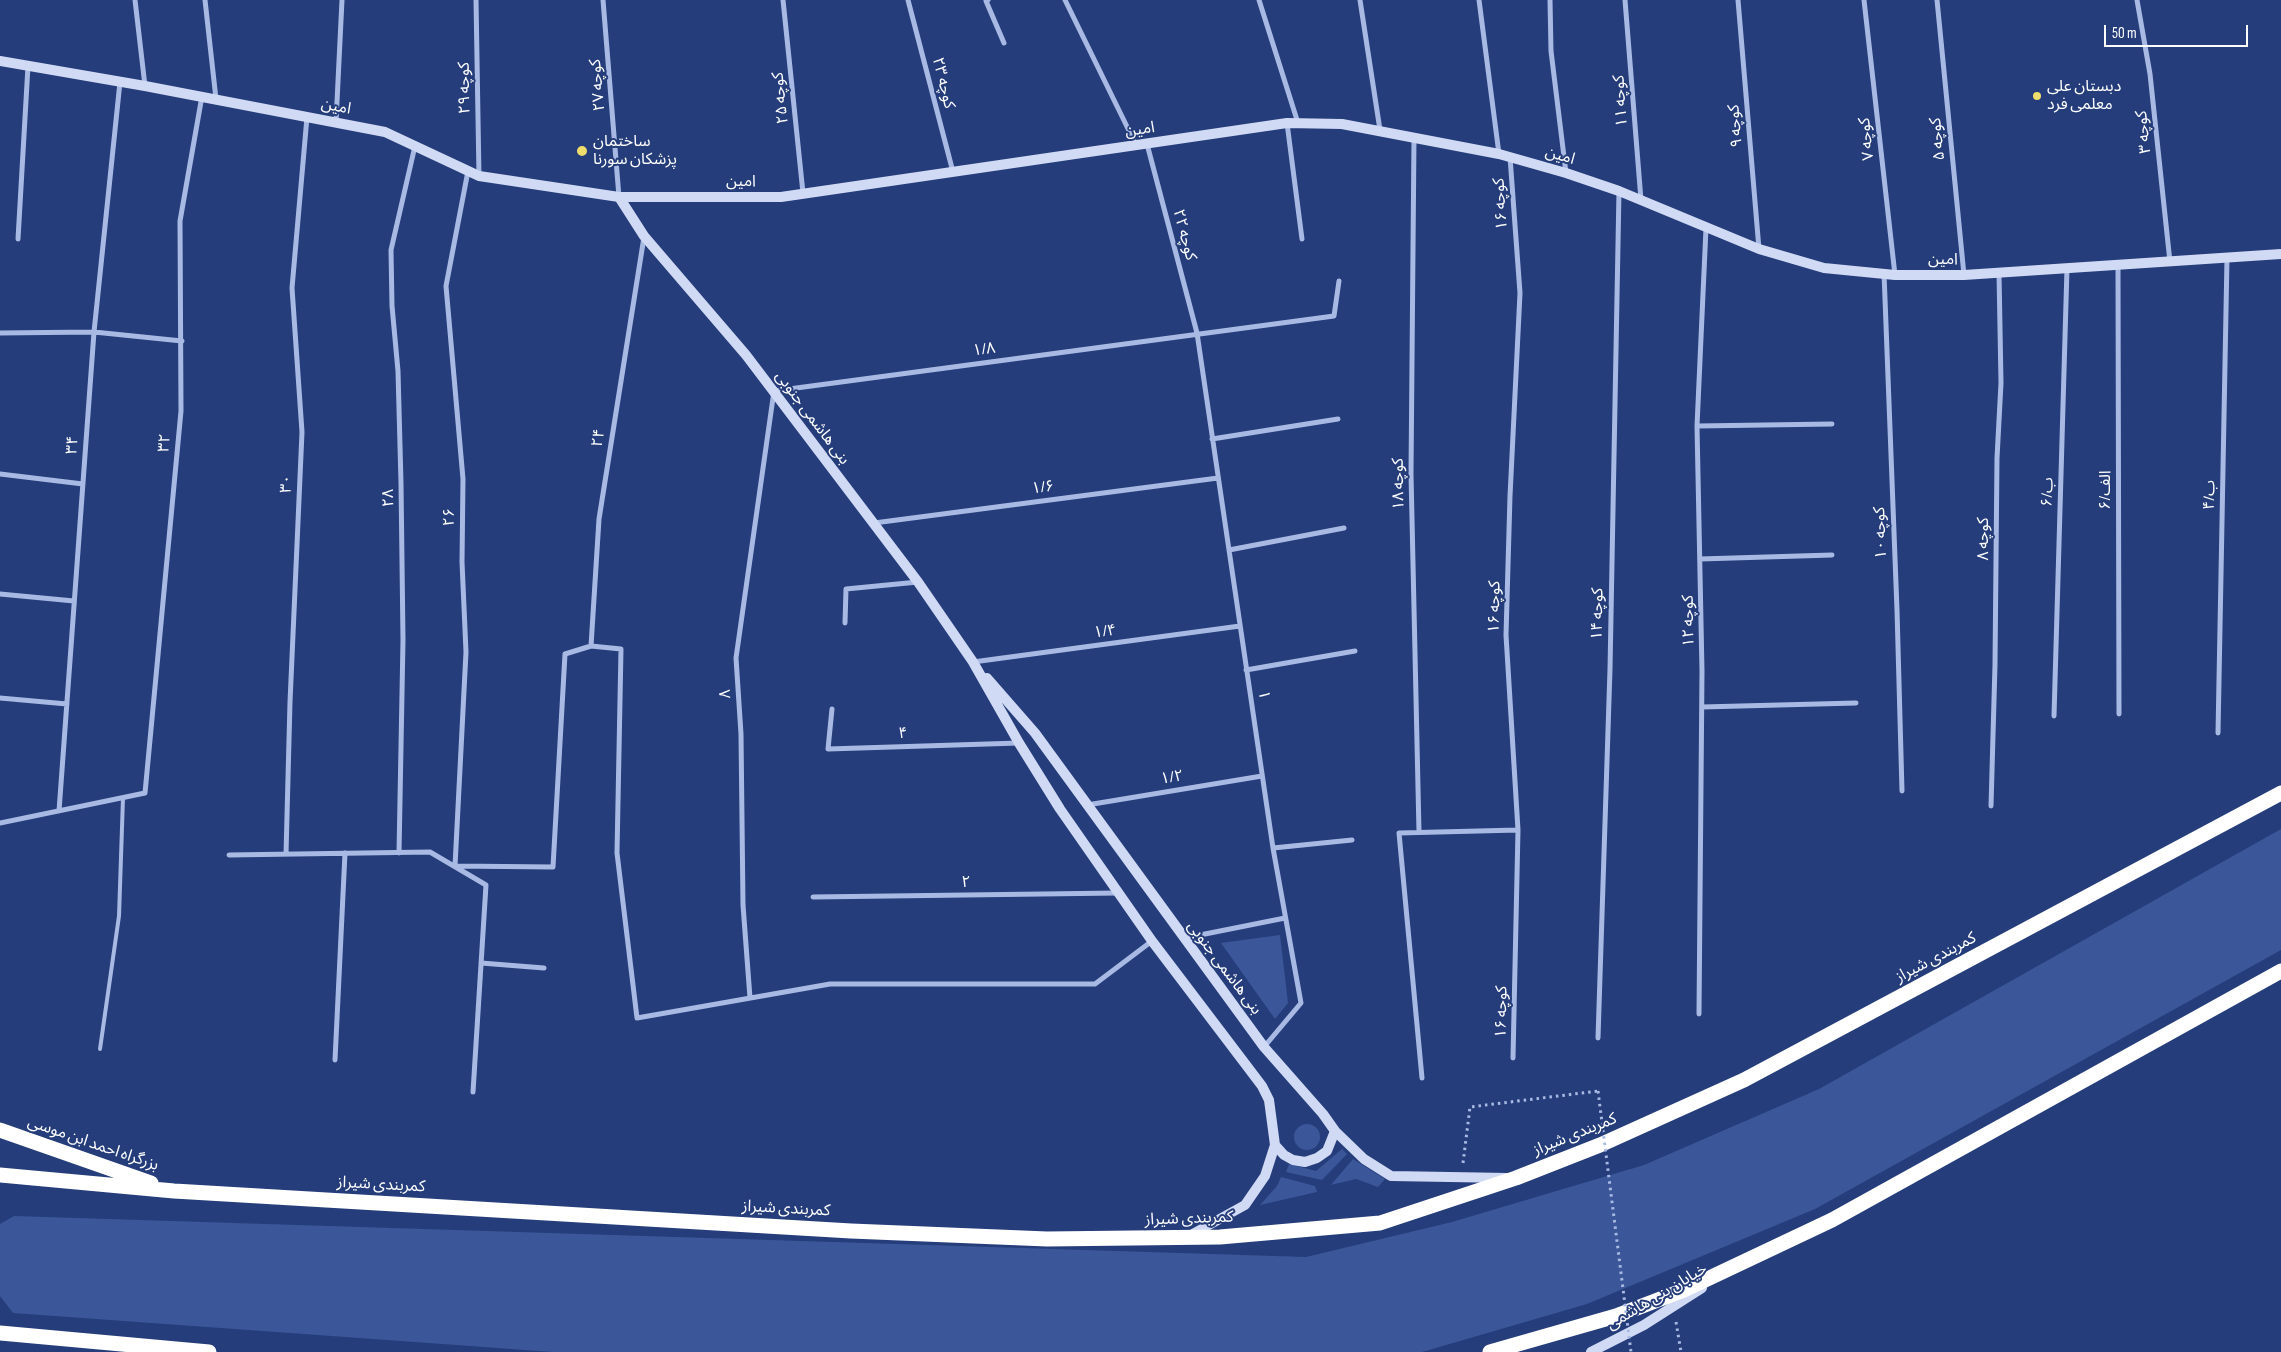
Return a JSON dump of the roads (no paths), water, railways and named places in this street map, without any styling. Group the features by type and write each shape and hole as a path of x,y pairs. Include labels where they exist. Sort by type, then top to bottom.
{"highway":[{"name":"کمربندی شیراز","path":"0,1175 174,1190 851,1231 1047,1239 1220,1237 1380,1223 1516,1178 1600,1145 1744,1080 2281,793"},
{"path":"1490,1352 1616,1316 1684,1290 1832,1220 2281,971"},
{"name":"بزرگراه احمد ابن موسی","path":"0,1130 174,1190"},
{"path":"0,1334 209,1352"}],"street":[{"path":"135,0 145,86"},
{"path":"205,0 216,99"},
{"path":"336,123 342,0"},
{"name":"کوچه ۲۹","path":"476,0 479,176"},
{"name":"کوچه ۲۷","path":"603,0 619,197"},
{"name":"کوچه ۲۵","path":"783,0 803,194"},
{"name":"کوچه ۲۳","path":"908,0 953,172"},
{"path":"988,0 986,1 1004,43"},
{"name":"کوچه ۲۲","path":"1065,0 1142,145 1197,333"},
{"path":"1259,0 1298,124"},
{"path":"1360,0 1380,130"},
{"path":"1479,0 1499,154"},
{"path":"1550,0 1551,51 1566,173"},
{"name":"کوچه ۱۱","path":"1625,0 1641,200"},
{"name":"کوچه ۹","path":"1738,0 1759,249"},
{"name":"کوچه ۷","path":"1864,0 1895,275"},
{"name":"کوچه ۵","path":"1937,0 1964,275"},
{"name":"کوچه ۳","path":"2136,0 2150,74 2170,262"},
{"name":"امین","path":"0,61 202,96 385,132 479,176 619,197 781,197 1287,123 1342,124 1414,136 1499,154 1566,173 1619,191 1759,249 1824,268 1895,275 1964,275 2281,254"},
{"path":"18,238 28,66"},
{"name":"۳۴","path":"59,811 94,332 120,82"},
{"name":"۳۲","path":"123,798 145,793 181,411 180,221 202,96"},
{"name":"۳۰","path":"286,854 290,702 302,432 292,288 307,117"},
{"path":"1287,123 1302,239"},
{"name":"کوچه ۱۸","path":"1414,136 1410,474 1419,832"},
{"name":"۲۸","path":"399,852 403,640 401,483 398,371 392,306 391,250 415,146"},
{"name":"کوچه ۱۶","path":"1510,157 1520,292 1510,496 1506,635 1518,830 1513,1058"},
{"name":"۲۶","path":"455,866 466,652 462,562 463,479 446,286 468,171"},
{"name":"کوچه ۱۴","path":"1598,1038 1610,659 1619,191"},
{"name":"بنی هاشمی جنوبی","path":"619,197 644,236 774,391 872,524 918,582 973,662 1018,743 1060,809 1152,941 1262,1086 1269,1100 1275,1145 1265,1176 1245,1205 1186,1237"},
{"name":"کوچه ۱۲","path":"1699,1014 1702,706 1697,426 1706,228"},
{"name":"۲۴","path":"591,646 599,519 644,236"},
{"name":"۴/ب","path":"2218,733 2227,258"},
{"name":"۶/الف","path":"2118,265 2119,714"},
{"name":"ب/۶","path":"2054,716 2067,268"},
{"name":"کوچه ۱۰","path":"1884,273 1902,791"},
{"name":"کوچه ۸","path":"1991,806 1995,665 1997,458 2001,382 1999,273"},
{"name":"۱/۸","path":"774,391 1334,316 1339,281"},
{"path":"0,333 94,332 182,341"},
{"name":"۱","path":"1197,333 1273,848 1301,1003 1264,1047"},
{"name":"۸","path":"750,998 743,905 741,734 736,658 774,391"},
{"path":"1212,439 1338,419"},
{"path":"1697,426 1832,424"},
{"path":"0,474 83,484"},
{"name":"۱/۶","path":"872,524 1218,478"},
{"path":"1228,550 1344,528"},
{"path":"1700,559 1832,555"},
{"path":"845,623 846,588 918,582"},
{"path":"0,594 74,601"},
{"name":"۱/۴","path":"973,662 1240,626"},
{"path":"455,866 554,867 565,654 591,646 622,649 617,854 637,1018 830,984 1095,984 1152,941"},
{"path":"1246,670 1355,651"},
{"name":"بنی هاشمی جنوبی","path":"973,662 1035,733 1183,939 1264,1047 1335,1130 1364,1160 1391,1176 1516,1178"},
{"path":"0,698 67,704"},
{"path":"1702,706 1856,703"},
{"name":"۴","path":"832,709 828,749 1018,743"},
{"name":"۱/۲","path":"1086,805 1262,776"},
{"path":"0,823 123,798"},
{"path":"1422,1078 1399,833 1518,830"},
{"path":"1273,848 1352,840"},
{"path":"229,855 430,852 486,885 473,1092"},
{"path":"335,1060 345,853"},
{"name":"۲","path":"813,897 1118,893"},
{"path":"1183,939 1285,918"},
{"path":"481,963 544,968"},
{"path":"1275,1145 1294,1160 1305,1162 1317,1158 1327,1151 1335,1130"},
{"name":"خیابان بنی هاشمی","path":"1591,1352 1644,1325 1738,1265"}],"lane":[{"path":"100,1049 119,916 123,798"}],"place":[{"name":"دبستان علی معلمی فرد","path":"2037,96"},
{"name":"ساختمان پزشکان سورنا","path":"582,151"}]}
